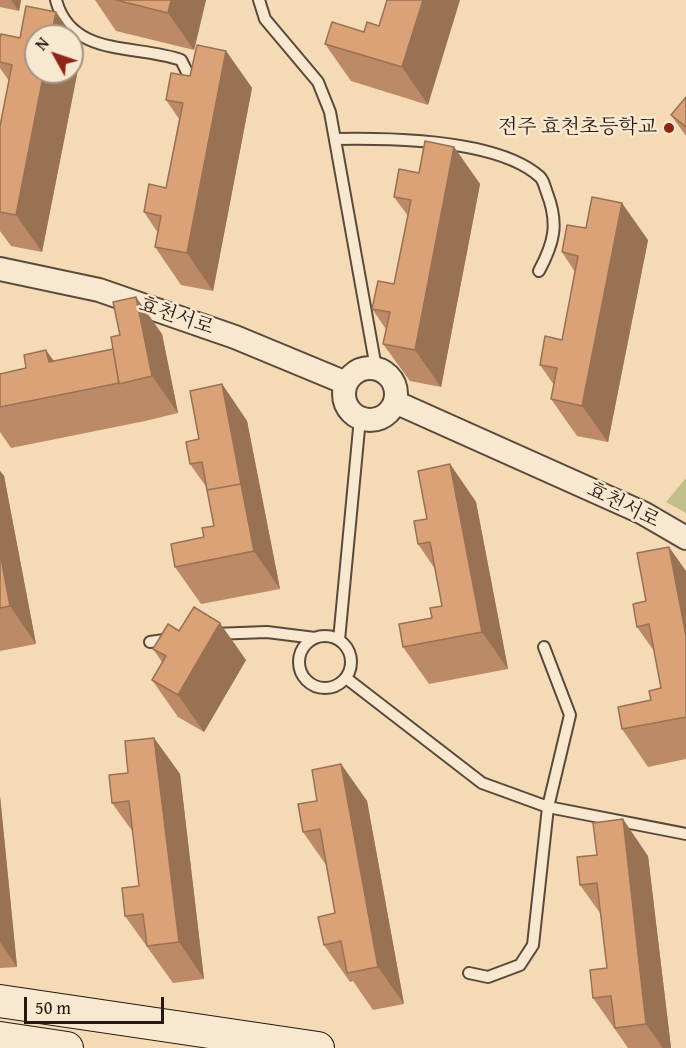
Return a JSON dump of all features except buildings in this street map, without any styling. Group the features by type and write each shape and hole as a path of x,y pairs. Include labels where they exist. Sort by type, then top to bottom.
{"street":[{"name":"효천서로","path":"0,269 99,290 235,337 346,383"},
{"path":"376,368 391,377 396,393 395,402 385,416 377,419 360,418 347,407 344,391 346,383 358,370 376,368"},
{"name":"효천서로","path":"395,402 643,513 686,538"},
{"path":"0,1001 318,1048"},
{"path":"0,1038 67,1048"}],"lane":[{"path":"56,0 65,23 82,36 110,48 160,52 182,60 191,80"},
{"path":"259,0 265,19 318,82 330,112 376,368"},
{"path":"336,139 392,138 443,144 510,159 541,178 555,213 552,247 539,271"},
{"path":"339,640 360,418"},
{"path":"204,634 267,632 315,638"},
{"path":"321,635 339,640 350,653 350,671 346,678 340,684 323,688 308,682 302,676 299,668 301,651 321,635"},
{"path":"150,642 183,637"},
{"path":"469,973 488,977 520,965 533,945 548,807 570,715 544,647"},
{"path":"346,678 482,783 548,807 686,834"}],"shaded area":[{"path":"686,478 686,513 666,502"}],"place":[{"name":"전주 효천초등학교","path":"669,128"}]}
